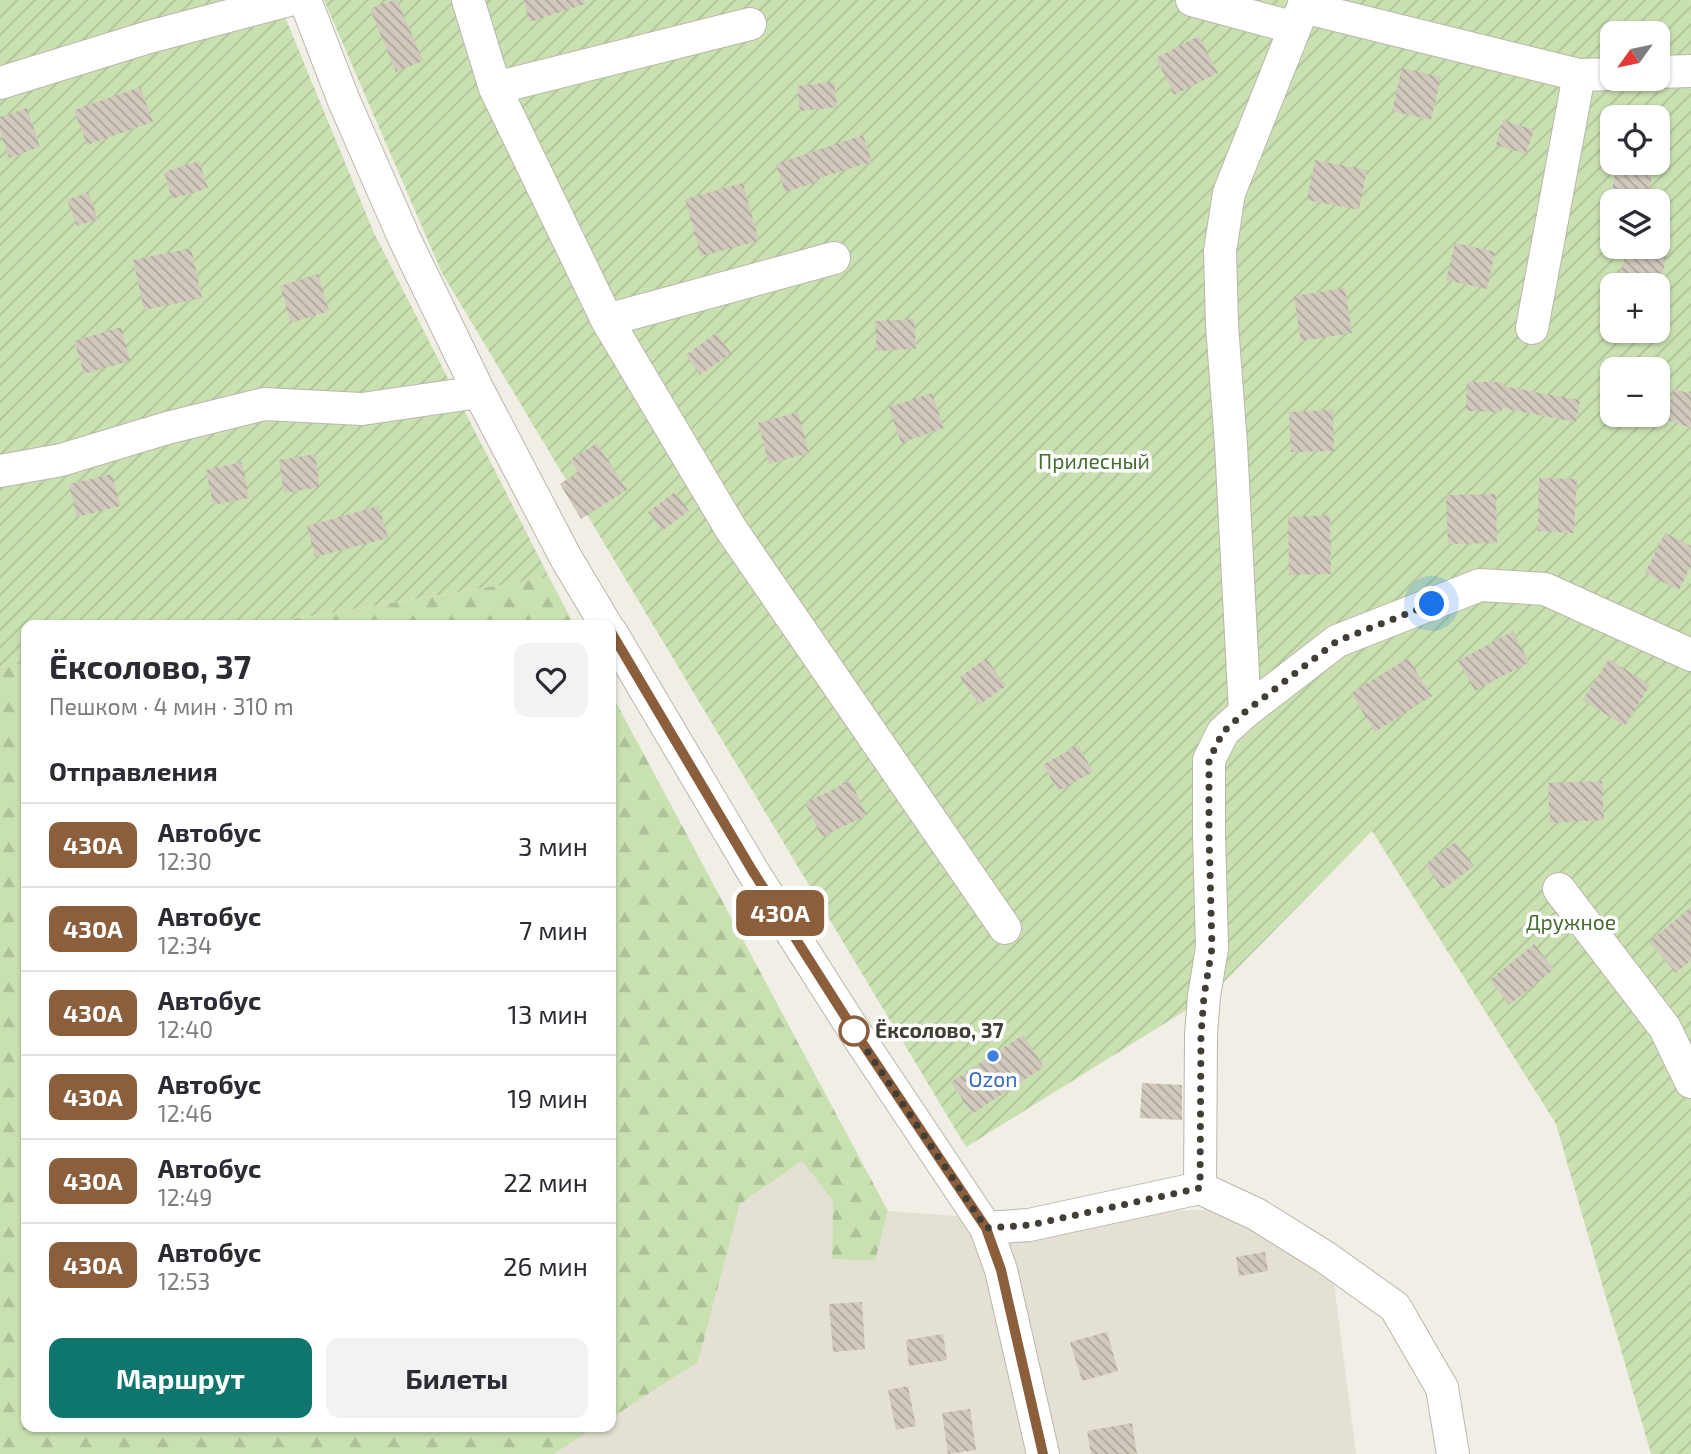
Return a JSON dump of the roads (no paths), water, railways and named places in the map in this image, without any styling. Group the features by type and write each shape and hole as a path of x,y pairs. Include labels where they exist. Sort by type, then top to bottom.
{"street":[{"path":"0,83 149,37 289,0"},
{"path":"305,0 344,101 405,240 479,392 566,558 603,620"},
{"path":"468,0 495,88 607,320 731,529 1005,928"},
{"path":"1192,0 1301,12 1579,75 1600,74"},
{"path":"1245,712 1220,251 1229,194 1301,12"},
{"path":"495,88 750,24"},
{"path":"1670,72 1691,71"},
{"path":"1532,328 1579,75"},
{"path":"607,320 834,258"},
{"path":"0,471 61,460 167,428 264,404 362,409 479,392"},
{"path":"1200,1188 1201,1035 1212,948 1209,760 1223,732 1337,641 1479,585 1545,589 1691,656"},
{"path":"616,640 752,870 855,1032 986,1228 1001,1270 1043,1454"},
{"path":"1559,889 1665,1028 1691,1082"},
{"path":"986,1228 1030,1225 1200,1188 1256,1214 1325,1257 1395,1307 1442,1388 1453,1454"}],"place":[{"name":"Ёксолово, 37","path":"854,1031"},
{"name":"Ozon","path":"993,1056"}],"park label":[{"name":"Прилесный","path":"1094,462"},
{"name":"Дружное","path":"1571,923"}]}
